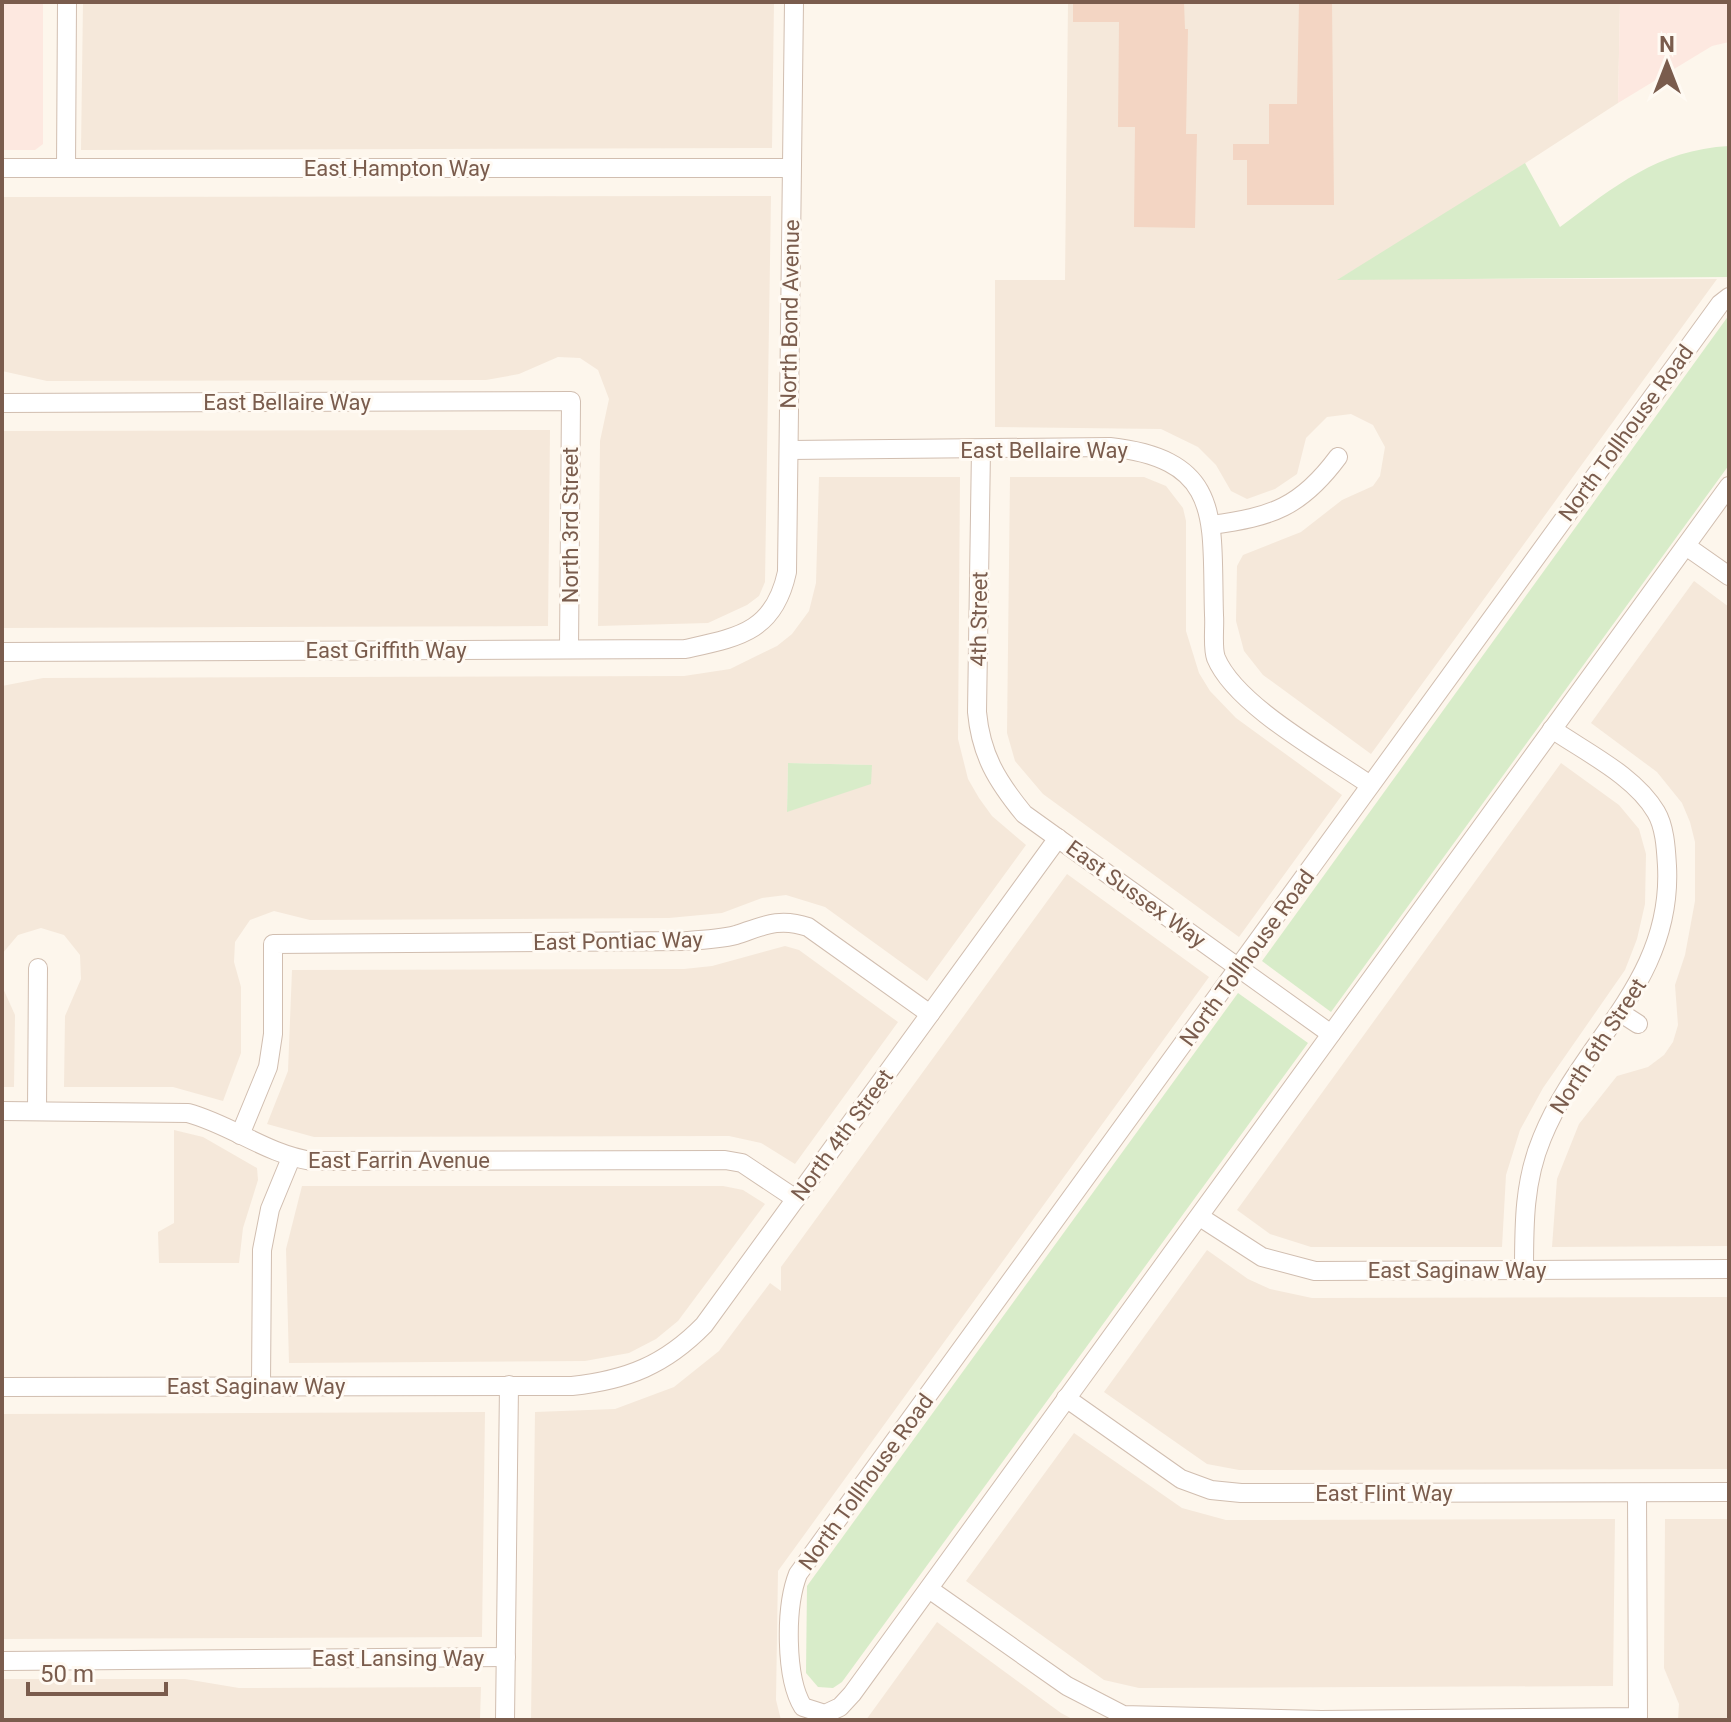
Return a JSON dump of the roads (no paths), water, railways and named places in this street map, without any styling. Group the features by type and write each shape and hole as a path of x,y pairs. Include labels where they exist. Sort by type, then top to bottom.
{"street":[{"path":"66,168 67,2"},
{"name":"North Bond Avenue","path":"765,621 781,598 787,572 794,2"},
{"name":"East Hampton Way","path":"2,168 791,168"},
{"name":"North Tollhouse Road","path":"1729,297 1720,304 1370,785 1241,969 798,1574 791,1591 791,1679 803,1707 825,1714 840,1707 1200,1217 1729,486"},
{"name":"East Bellaire Way","path":"2,403 571,401"},
{"name":"North 3rd Street","path":"569,649 571,401"},
{"name":"East Bellaire Way","path":"789,450 1110,447 1143,451 1175,463 1199,485 1211,525 1216,657 1245,699 1370,785"},
{"name":"4th Street","path":"981,449 977,712 980,739 999,784 1024,814 1058,838"},
{"path":"1211,525 1276,512 1300,500 1338,457"},
{"path":"1686,546 1729,576"},
{"name":"East Griffith Way","path":"2,652 685,649 732,639 765,621"},
{"name":"North 6th Street","path":"1524,1270 1524,1208 1542,1138 1560,1101 1621,1013 1645,972 1657,939 1667,875 1666,845 1658,814 1636,787 1552,729"},
{"name":"East Sussex Way","path":"1058,838 1331,1034"},
{"name":"North 4th Street","path":"509,1385 612,1382 647,1370 679,1350 704,1325 1058,838"},
{"name":"East Pontiac Way","path":"240,1135 268,1067 273,1034 273,944 686,941 735,935 774,921 791,921 808,927 930,1014"},
{"path":"37,1111 38,968"},
{"path":"1621,1013 1638,1024"},
{"name":"East Farrin Avenue","path":"2,1111 188,1113 208,1118 291,1158 312,1161 725,1160 742,1163 796,1199"},
{"path":"261,1385 262,1250 270,1209 291,1158"},
{"name":"East Saginaw Way","path":"1200,1217 1262,1257 1301,1269 1729,1269"},
{"path":"505,1720 509,1385"},
{"name":"East Saginaw Way","path":"2,1387 509,1385"},
{"name":"East Flint Way","path":"1066,1398 1181,1479 1211,1490 1729,1492"},
{"path":"929,1589 1067,1686 1123,1715 1321,1720 1638,1717 1637,1493"},
{"name":"East Lansing Way","path":"2,1661 506,1657"}]}
